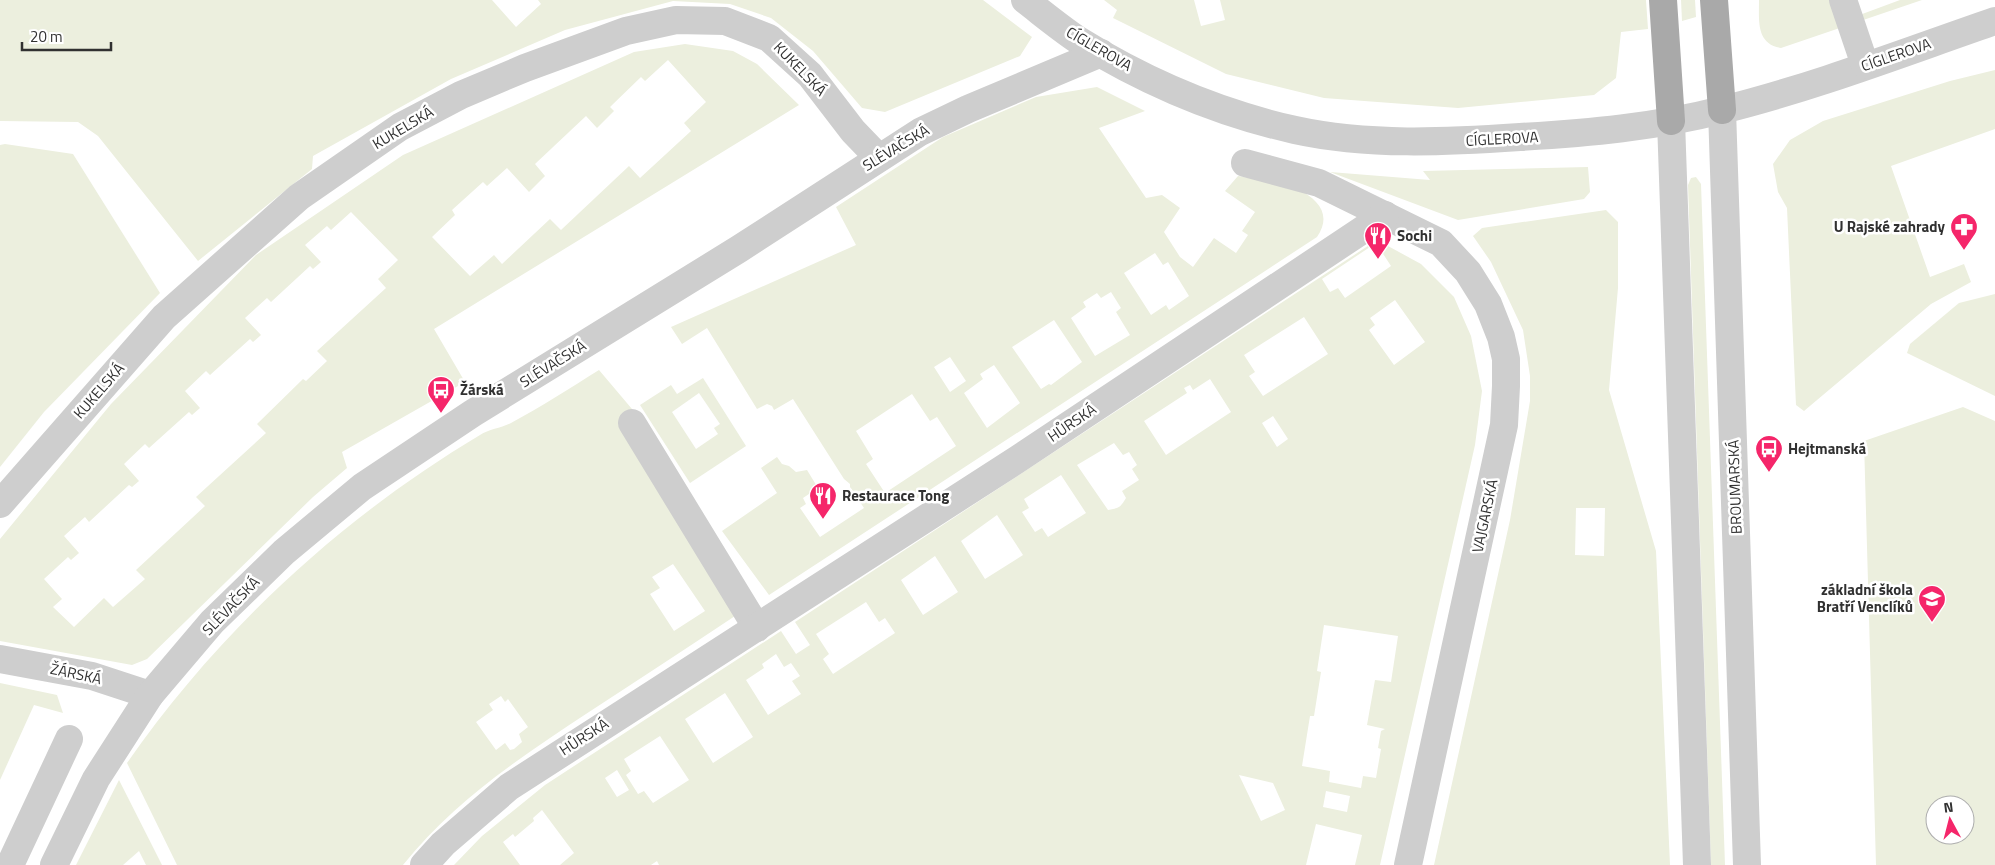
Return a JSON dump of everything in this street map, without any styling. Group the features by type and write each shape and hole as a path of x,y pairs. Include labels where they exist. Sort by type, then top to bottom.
{"main road":[{"path":"1663,0 1671,121"},
{"path":"1714,0 1722,110"}],"street":[{"name":"CÍGLEROVA","path":"1025,0 1076,38 1101,53 1199,101 1297,130 1368,139 1446,142 1586,134 1671,121 1722,110 1865,65 1995,21"},
{"path":"1843,0 1865,65"},
{"name":"KUKELSKÁ","path":"0,504 164,317 299,197 400,127 461,95 525,68 635,29 676,20 725,21 769,38 810,75 853,131 879,158"},
{"name":"SLÉVAČSKÁ","path":"54,863 96,779 150,695 212,622 284,552 362,487 473,413 739,249 920,132 968,109 1101,53"},
{"name":"BROUMARSKÁ","path":"1722,110 1748,865"},
{"path":"1671,121 1697,865"},
{"name":"VAJGARSKÁ","path":"1245,164 1319,183 1442,243 1468,272 1488,304 1501,337 1506,359 1504,425 1408,865"},
{"name":"HŮRSKÁ","path":"424,865 443,844 509,787 1026,454 1385,216"},
{"path":"632,423 757,628"},
{"name":"ŽÁRSKÁ","path":"0,659 92,676 150,695"},
{"path":"54,863 14,854 69,739"}],"green space":[{"path":"0,0 492,0 516,27 541,4 538,0 983,0 1032,37 1020,56 885,112 862,108 813,51 771,18 730,4 673,1 565,30 451,79 313,156 312,169 198,261 98,136 78,122 0,121"},
{"path":"1104,0 1194,0 1201,26 1225,20 1220,0 1646,0 1648,29 1621,32 1616,78 1594,95 1458,108 1324,98 1226,74 1113,18 1117,10"},
{"path":"1681,0 1695,0 1696,17 1682,21"},
{"path":"1759,0 1829,0 1838,23 1900,0 1922,0 1781,48 1773,46 1763,37 1759,23"},
{"path":"685,44 733,51 757,64 799,105 434,329 465,382 342,452 347,468 313,497 147,659 132,665 0,641 0,539 111,404 256,255 403,155 634,52","holes":["668,60 706,102 684,123 691,131 640,178 629,166 561,230 550,219 502,264 494,255 470,276 432,237 455,215 452,210 483,182 487,186 507,168 529,192 545,176 535,164 586,116 597,128 614,111 610,107 641,77 645,81","351,212 398,260 378,279 386,288 317,351 327,361 306,381 303,379 257,424 266,433 196,497 205,506 136,570 145,579 113,607 104,598 74,627 53,607 62,599 44,579 68,557 71,560 79,553 64,536 85,517 89,522 129,485 132,487 139,481 124,464 145,444 149,448 189,412 192,415 200,408 185,391 206,371 210,375 250,339 253,342 261,335 245,318 267,298 271,302 310,266 313,269 321,262 305,245 327,226 331,230"]},
{"path":"1995,70 1995,129 1891,166 1930,277 1964,264 1971,282 1931,304 1804,411 1796,405 1787,208 1778,192 1773,164 1790,140 1823,121 1950,81"},
{"path":"1097,87 1145,111 1099,128 1146,198 1162,195 1180,208 1164,232 1180,257 1193,267 1214,238 1236,253 1248,235 1242,231 1255,212 1225,191 1238,176 1286,184 1305,193 1321,209 1323,222 1321,229 1317,237 769,595 722,531 777,493 761,468 777,457 782,464 789,466 796,472 807,470 818,488 803,498 806,504 800,508 820,537 864,508 793,399 774,410 772,406 767,404 757,409 707,328 682,344 671,327 856,245 836,207 943,137 1036,97","holes":["1155,253 1163,265 1168,262 1189,296 1169,310 1166,305 1151,315 1124,273","1111,292 1121,308 1116,312 1130,335 1095,356 1071,318 1086,307 1083,302 1097,293 1101,298","1054,320 1082,362 1051,385 1049,384 1041,389 1012,347","950,357 966,381 950,392 934,367","994,365 1020,403 987,428 964,393 983,379 980,374","912,394 930,421 937,417 956,446 885,493 866,464 873,459 856,431"]},
{"path":"5,144 73,154 160,293 44,412 0,467 0,145"},
{"path":"1588,167 1590,192 1584,199 1458,220 1330,172 1430,180 1423,171"},
{"path":"1696,177 1701,184 1725,865 1711,865 1688,185 1691,178"},
{"path":"1606,210 1618,222 1618,288 1609,390 1656,551 1670,865 1434,865 1510,520 1530,401 1530,376 1523,330 1491,262 1473,236 1482,228","holes":["1576,508 1605,508 1604,556 1575,555"]},
{"path":"1377,240 1421,264 1454,297 1471,336 1482,391 1475,445 1380,865 1355,865 1362,835 1316,824 1306,865 659,865 657,861 651,865 560,865 574,853 542,810 533,818 534,821 515,837 513,834 503,842 520,865 454,865 482,836 545,785 781,631 796,654 810,645 795,622","holes":["1376,243 1391,266 1345,298 1338,288 1330,292 1322,279","1395,300 1425,342 1394,365 1369,330 1375,325 1370,318","1304,317 1328,354 1263,396 1249,376 1255,372 1244,355","1210,379 1231,412 1166,455 1144,421 1187,393 1184,388 1190,385 1193,390","1273,416 1288,439 1277,447 1262,423","1114,443 1123,455 1129,452 1137,465 1132,469 1139,480 1122,491 1126,498 1121,506 1108,510 1077,465","1061,475 1086,513 1048,537 1042,528 1035,532 1022,512 1029,508 1024,499","997,515 1023,555 985,579 961,541","935,556 958,592 923,615 901,580","866,602 879,622 885,618 895,633 833,674 823,659 829,654 816,634","1324,625 1398,636 1391,682 1375,680 1367,725 1385,729 1381,731 1378,748 1381,749 1376,778 1363,776 1361,788 1329,782 1330,771 1302,766 1310,716 1314,716 1321,672 1317,671","776,654 784,667 791,663 800,676 792,681 801,694 768,715 746,680 764,668 762,664","725,693 753,737 713,763 685,719","660,736 689,780 653,803 644,791 638,794 626,775 631,771 624,759","617,770 629,790 617,797 605,778","1239,775 1273,783 1285,810 1261,821","1326,791 1350,796 1347,812 1323,807"]},
{"path":"1995,294 1995,396 1907,353 1910,344 1959,303"},
{"path":"599,370 632,409 618,422 735,616 564,729 490,781 444,820 403,865 177,865 127,763 163,714 202,667 286,580 379,503 429,467 480,435 511,423","holes":["673,564 705,611 674,631 650,594 660,588 652,577","501,696 505,702 508,699 528,727 519,734 522,742 510,750 505,743 496,750 476,722 493,710 489,704"]},
{"path":"703,378 746,446 690,483 640,405 671,385 677,394","holes":["699,393 720,424 714,428 718,434 696,449 672,412"]},
{"name":"základní škola Bratří Venclíků","path":"1963,407 1995,421 1995,865 1876,865 1864,441"},
{"path":"0,683 57,695 63,713 34,705 0,780"},
{"path":"119,780 162,865 146,865 139,851 123,865 76,865"}],"place":[{"name":"U Rajské zahrady","path":"1964,251"},
{"name":"Sochi","path":"1378,260"},
{"name":"Žárská","path":"441,414"},
{"name":"Hejtmanská","path":"1769,473"},
{"name":"Restaurace Tong","path":"823,520"},
{"name":"základní škola Bratří Venclíků","path":"1932,623"}]}
